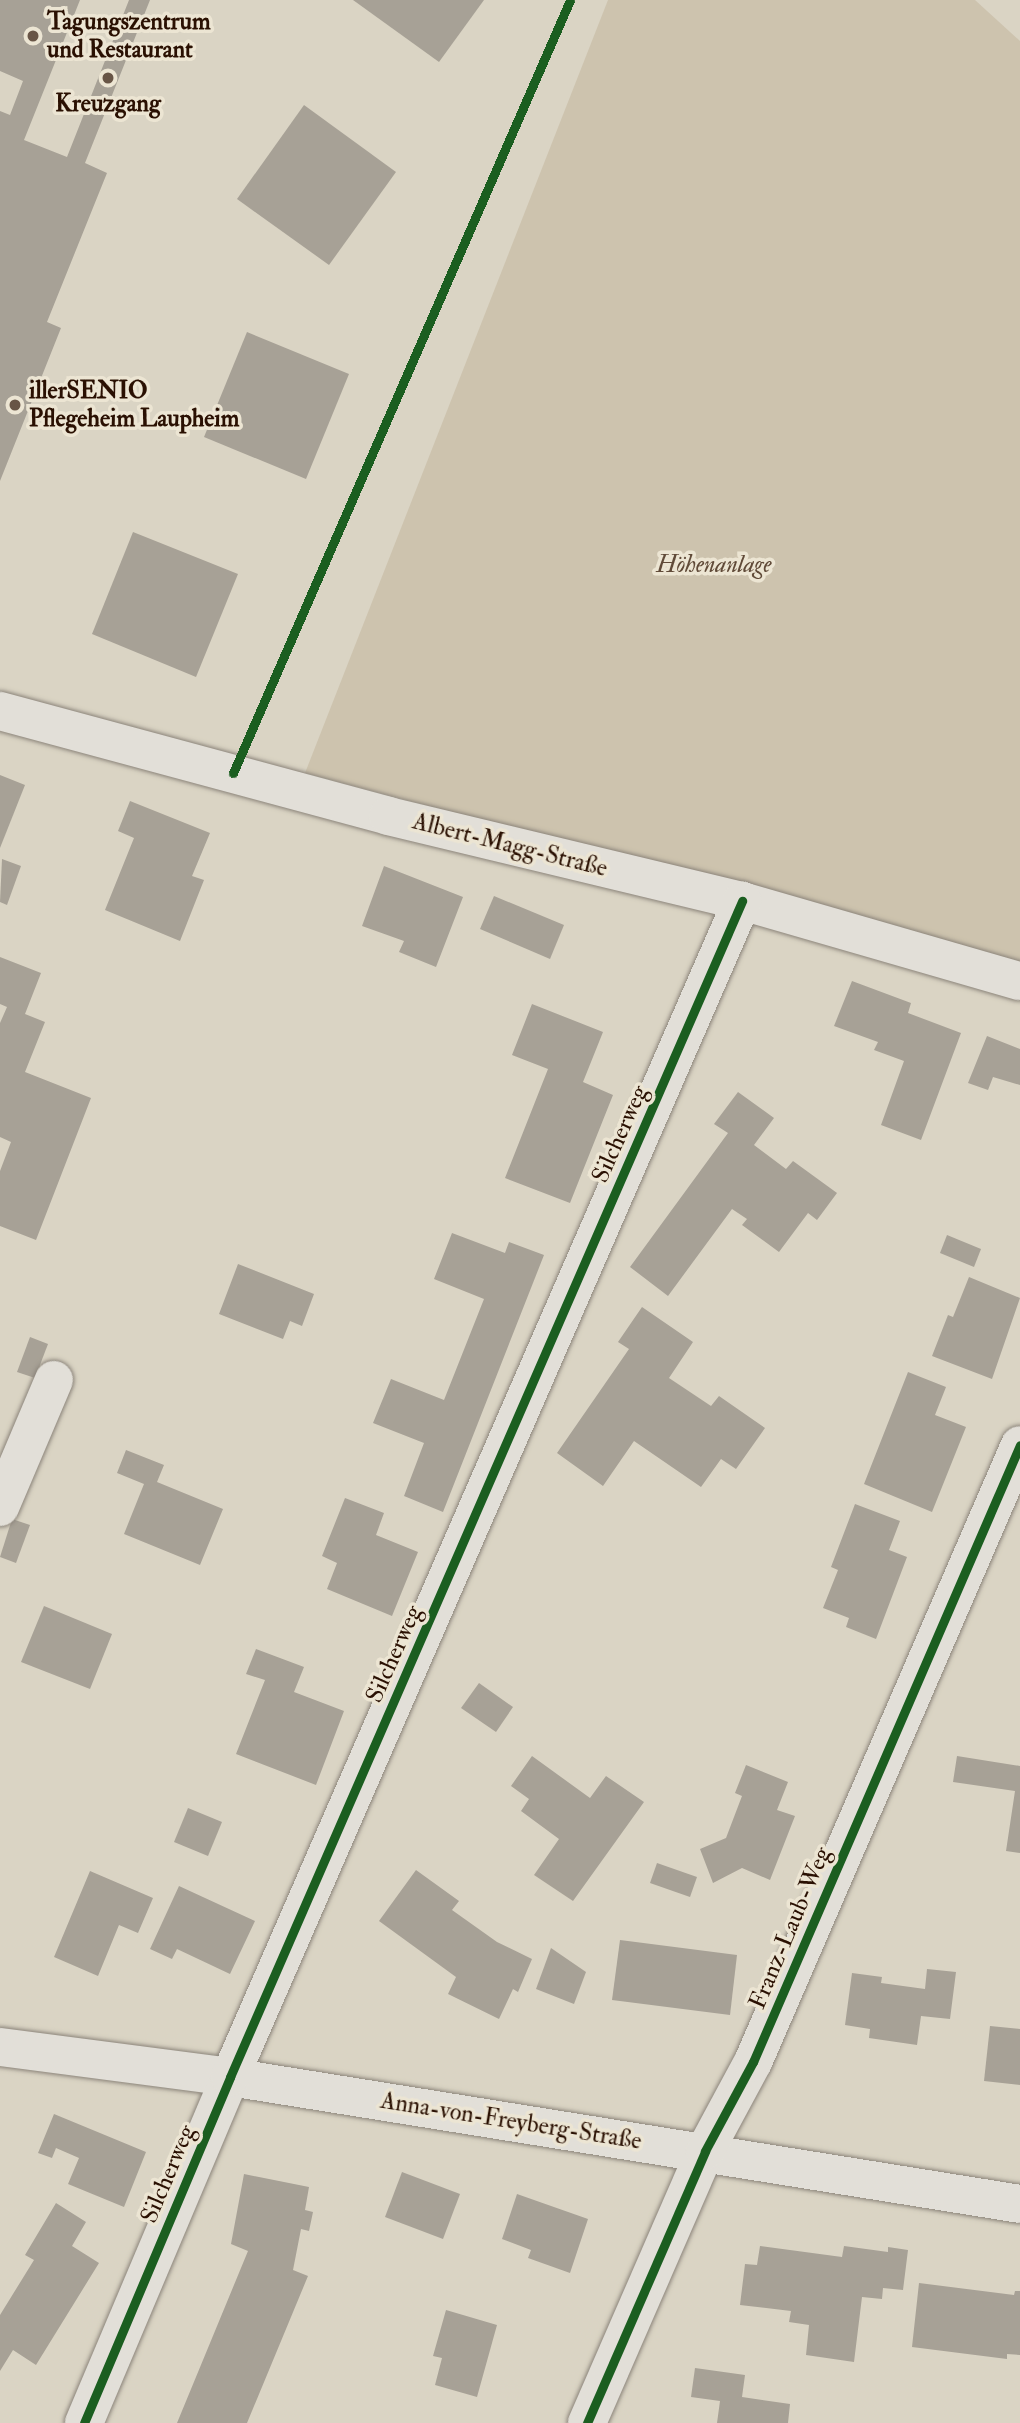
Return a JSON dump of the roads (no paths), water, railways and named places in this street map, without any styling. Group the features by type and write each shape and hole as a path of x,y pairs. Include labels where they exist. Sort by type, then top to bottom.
{"street":[{"name":"Albert-Magg-Straße","path":"0,711 388,816 742,901 1020,981"},
{"name":"Silcherweg","path":"83,2423 230,2077 742,901"},
{"path":"0,1507 54,1380"},
{"name":"Franz-Laub-Weg","path":"587,2423 705,2151 753,2062 1020,1445"},
{"name":"Anna-von-Freyberg-Straße","path":"0,2047 230,2077 705,2151 1020,2204"}],"place":[{"name":"Tagungszentrum und Restaurant","path":"33,36"},
{"name":"Kreuzgang","path":"108,78"},
{"name":"illerSENIO Pflegeheim Laupheim","path":"15,405"}],"park label":[{"name":"Höhenanlage","path":"714,565"}]}
